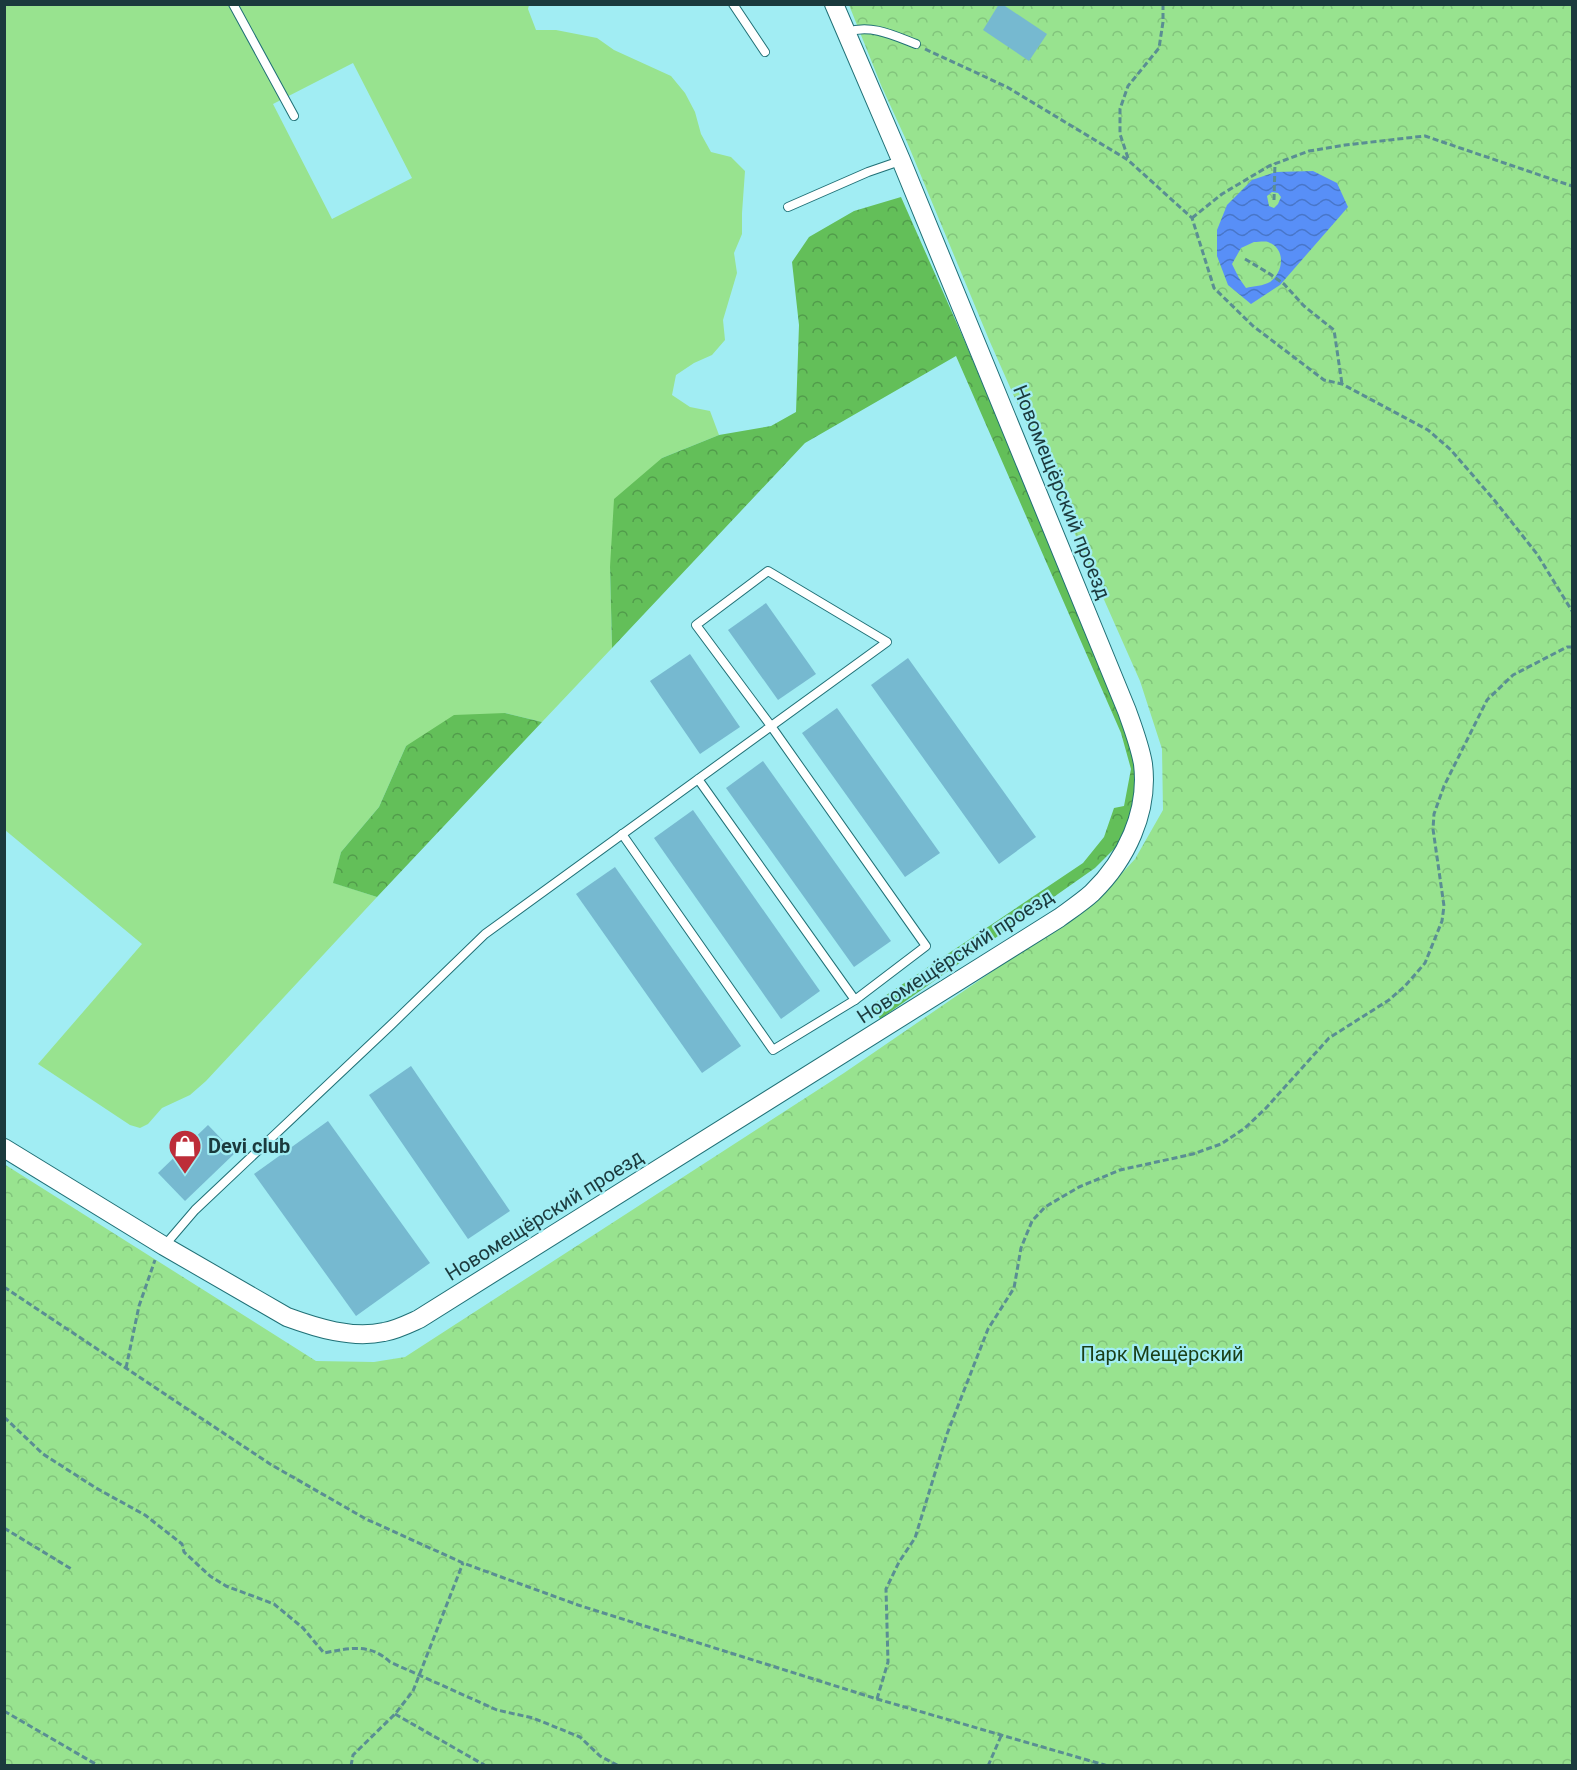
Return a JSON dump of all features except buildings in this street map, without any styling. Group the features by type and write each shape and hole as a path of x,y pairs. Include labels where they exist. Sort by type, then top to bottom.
{"street":[{"name":"Новомещёрский проезд","path":"4,1148 164,1246 287,1317 336,1331 364,1334 384,1332 400,1328 419,1319 1059,918 1091,893 1108,875 1133,834 1140,812 1144,787 1143,763 1137,739 901,160 834,4"}],"lane":[{"path":"233,4 294,116"},
{"path":"733,4 765,52"},
{"path":"847,32 859,28 883,31 915,44"},
{"path":"788,207 901,160"},
{"path":"164,1246 195,1210 485,934 622,834 698,779 771,726 887,642 768,571 696,625 771,726 926,946 855,1000 773,1050 622,834"},
{"path":"698,779 855,1000"}],"path":[{"path":"1128,160 1120,134 1120,109 1128,86 1159,48 1163,22 1162,4"},
{"path":"915,44 1007,87 1128,160 1192,218 1214,288 1253,326 1324,380 1342,384 1428,430 1450,450 1495,501 1537,554 1572,611"},
{"path":"1192,218 1222,194 1275,163 1309,151 1425,136 1572,186"},
{"path":"1274,200 1275,163"},
{"path":"1245,259 1284,284 1304,306 1334,330 1342,384"},
{"path":"877,1699 888,1662 886,1589 898,1562 915,1538 947,1434 988,1329 1014,1288 1022,1248 1032,1221 1045,1207 1079,1187 1120,1170 1192,1154 1221,1144 1245,1128 1266,1108 1329,1038 1389,1000 1405,986 1425,963 1442,921 1444,906 1433,829 1434,814 1444,786 1487,700 1513,675 1567,646 1572,647"},
{"path":"126,1368 139,1306 155,1258 164,1246"},
{"path":"4,1287 270,1464 366,1519 463,1563 579,1605 877,1699 1108,1766"},
{"path":"4,1417 43,1454 96,1488 145,1515 182,1544 184,1552 210,1576 226,1586 274,1604 303,1628 324,1653 357,1647 381,1653 390,1662 497,1710 533,1718 580,1737 600,1756 619,1766"},
{"path":"4,1528 73,1570"},
{"path":"351,1766 353,1755 395,1714 413,1691 463,1563"},
{"path":"4,1711 99,1766"},
{"path":"395,1714 486,1766"},
{"path":"988,1766 1001,1736"}],"green space":[{"path":"4,5 529,5 528,9 536,30 556,30 597,38 614,50 671,76 685,93 695,112 701,134 711,152 731,157 745,171 742,234 734,253 737,273 723,320 725,340 712,355 676,375 672,395 690,407 710,411 719,435 662,458 610,567 612,648 542,722 505,713 406,746 379,807 341,852 334,883 377,897 206,1081 190,1095 162,1108 148,1124 140,1128 130,1125 38,1064 142,944 5,830","holes":["353,63 412,178 332,219 273,104"]},
{"name":"Парк Мещёрский","path":"849,5 1572,5 1572,1765 5,1765 4,1164 316,1361 374,1362 405,1357 844,1073 1073,916 1111,885 1135,859 1163,810 1162,749 1140,681 990,342"},
{"path":"901,197 966,344 1126,726 1137,763 1137,801 1117,846 1095,868 880,1019 873,1004 1083,863 1104,837 1114,808 1124,806 1131,769 1121,733 956,356 805,443 612,648 610,567 614,499 662,458 719,435 771,426 796,412 799,325 792,262 809,237 854,211"},
{"path":"505,713 542,722 377,897 333,883 341,852 379,807 406,746 454,715"}],"water":[{"path":"1313,171 1337,183 1348,207 1280,285 1251,304 1228,285 1217,256 1217,230 1227,205 1252,180 1276,172","holes":["1272,192 1278,193 1281,197 1274,208 1269,206 1267,196","1254,242 1267,242 1274,245 1280,255 1280,267 1270,282 1246,288 1232,264 1241,248"]}],"place":[{"name":"Devi club","path":"185,1175"}]}
